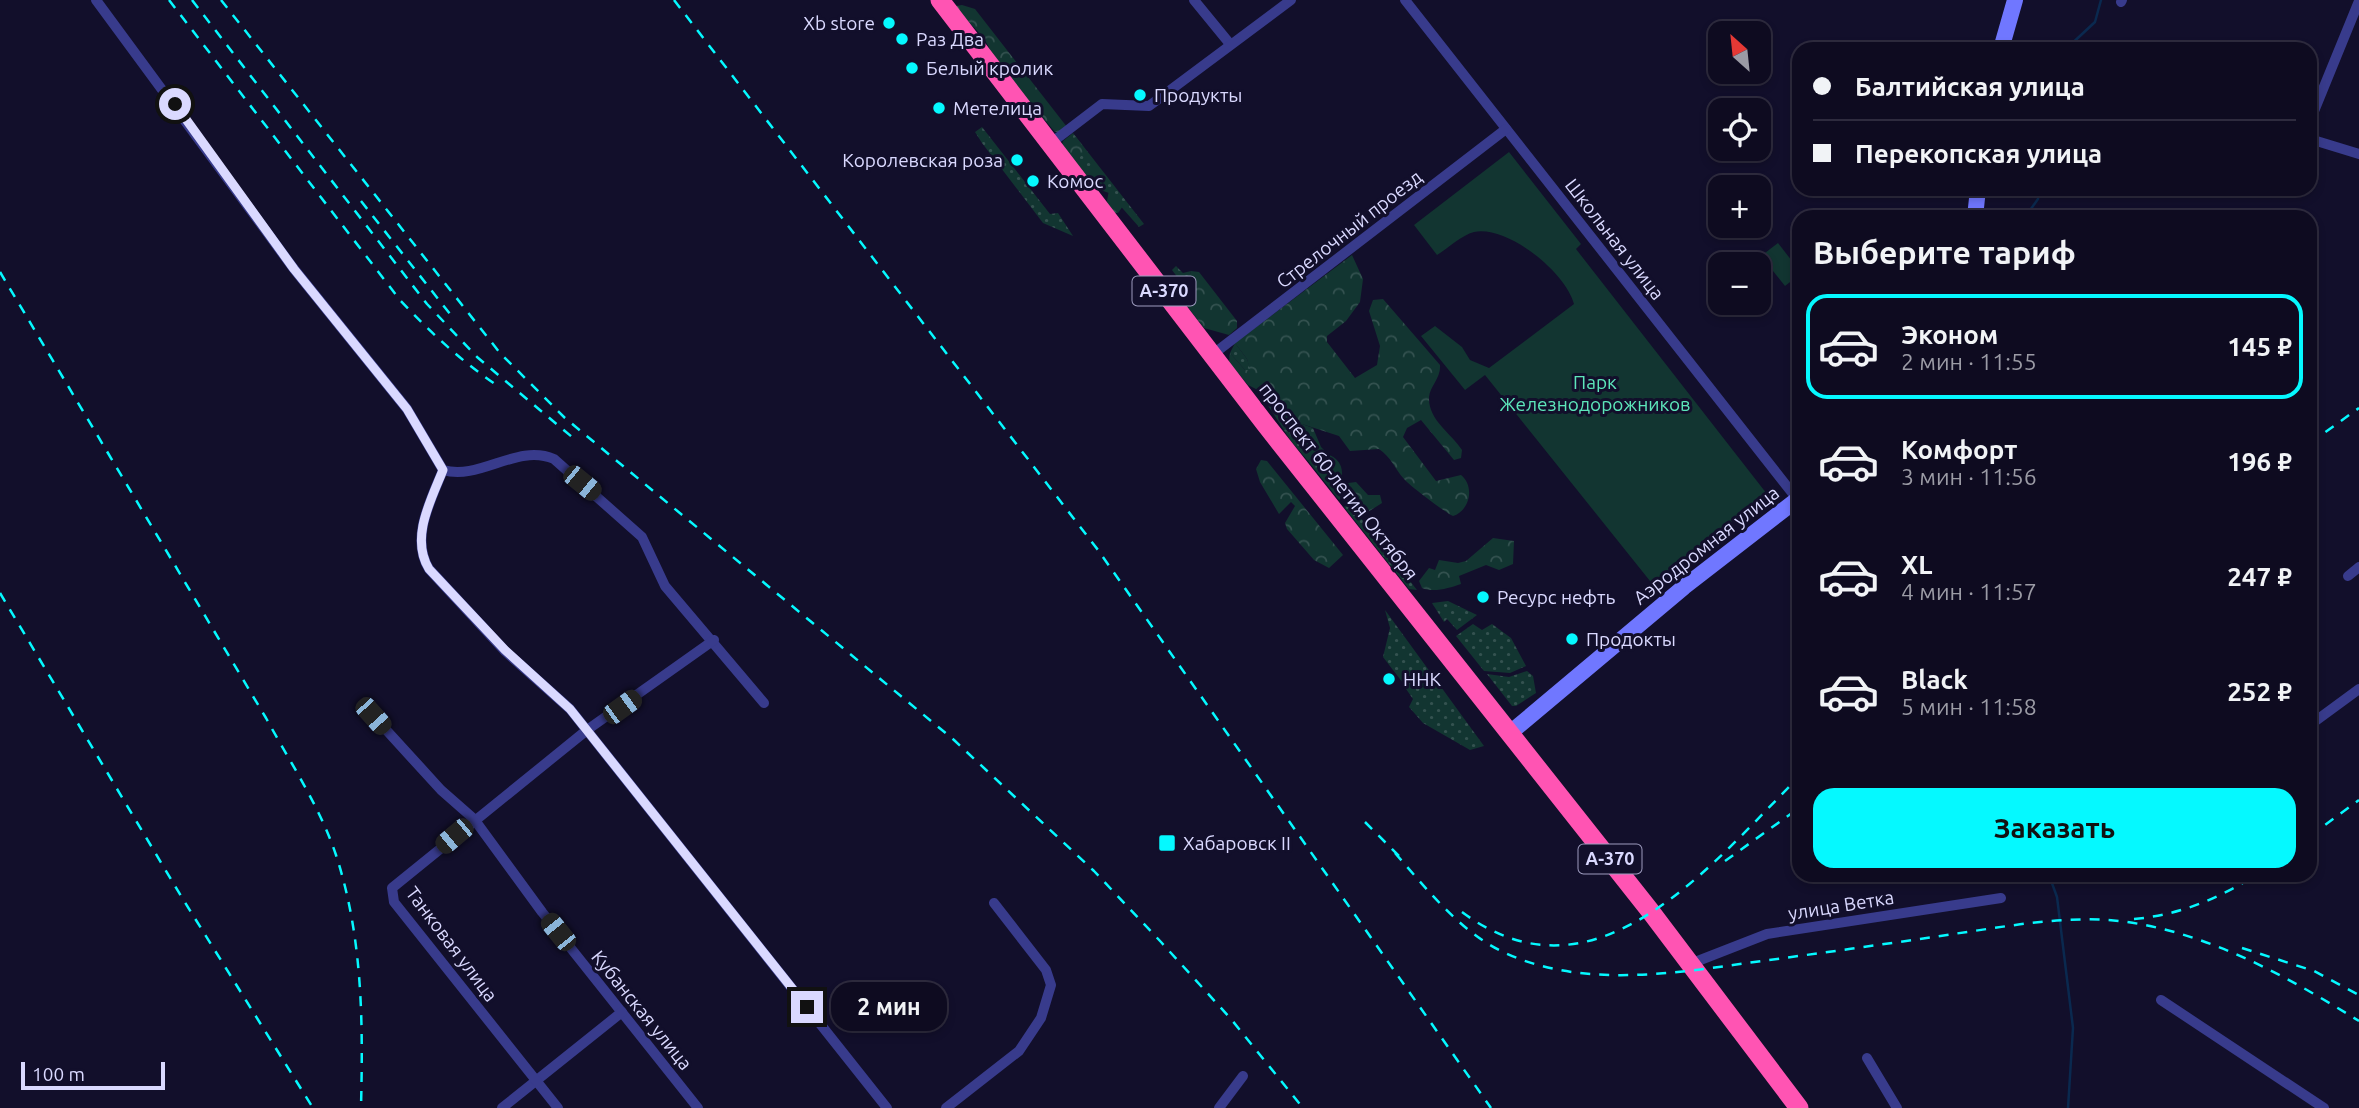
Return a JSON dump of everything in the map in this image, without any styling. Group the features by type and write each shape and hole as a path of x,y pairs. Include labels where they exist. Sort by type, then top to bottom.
{"highway":[{"name":"проспект 60-летия Октября","path":"940,0 1212,355 1510,733 1799,1108"},
{"name":"проспект 60-летия Октября","path":"1706,987 1722,1016 1789,1108"}],"street":[{"path":"96,0 294,269 407,409 443,470"},
{"path":"1194,0 1230,44"},
{"path":"1051,143 1102,104 1149,106 1291,0"},
{"name":"Школьная улица","path":"1405,0 1792,490"},
{"path":"2003,42 2015,0"},
{"path":"2317,104 2359,1"},
{"name":"Стрелочный проезд","path":"1212,355 1507,129"},
{"path":"2317,140 2359,154"},
{"path":"443,470 468,473 513,459 539,455 554,459 642,537 665,586 714,640 764,704"},
{"path":"443,470 421,532 424,560 505,650 570,709 887,1108"},
{"name":"Аэродромная улица","path":"1510,733 1684,587 1792,503"},
{"path":"2348,576 2359,566"},
{"name":"Танковая улица","path":"558,1108 391,897 392,888 474,818 587,730 714,640"},
{"path":"2317,720 2359,689"},
{"name":"Кубанская улица","path":"368,710 441,790 474,818 542,912 698,1108"},
{"name":"улица Ветка","path":"1690,964 1767,934 2001,898"},
{"path":"946,1108 1019,1051 1041,1018 1051,985 1046,970 994,903"},
{"path":"2161,1000 2324,1108"},
{"path":"502,1108 622,1012"},
{"path":"1867,1058 1897,1108"},
{"path":"1219,1108 1243,1076"}],"green space":[{"path":"956,6 975,9 1067,127 1055,132 992,58 987,43"},
{"path":"982,127 1050,214 1058,213 1073,236 1043,223 975,132"},
{"path":"1073,133 1144,224 1139,227 1109,193 1095,188 1062,145"},
{"path":"1076,137 1085,149 1077,162 1069,162 1064,155 1066,141"},
{"name":"Парк Железнодорожников","path":"1509,152 1581,244 1576,249 1767,494 1654,586 1485,375 1465,390 1421,336 1435,326 1462,347 1470,360 1489,368 1574,304 1569,292 1548,266 1534,254 1503,236 1474,232 1437,255 1414,225"},
{"path":"1090,168 1098,168 1103,177 1101,184 1090,186 1085,181 1085,173"},
{"path":"1109,190 1113,190 1123,206 1118,213 1111,212 1107,201"},
{"path":"1778,243 1792,261 1792,280 1785,286 1771,268 1771,252 1766,252"},
{"path":"1352,255 1363,279 1360,302 1346,321 1327,336 1327,342 1355,378 1377,365 1380,346 1369,311 1373,300 1383,299 1440,365 1429,397 1430,405 1436,419 1462,450 1461,458 1454,460 1421,420 1407,428 1403,437 1436,481 1461,475 1465,480 1469,491 1467,504 1453,516 1408,482 1379,449 1350,451 1339,436 1302,424 1298,427 1301,435 1291,441 1258,390 1248,385 1229,362 1230,353 1245,370 1250,370 1247,359 1235,343"},
{"path":"1176,266 1183,273 1191,271 1188,281 1176,292 1173,287 1178,278 1172,270"},
{"path":"1191,271 1199,272 1237,321 1237,328 1229,335 1204,328 1176,292 1188,281"},
{"path":"1235,343 1247,359 1251,371 1245,370 1230,353"},
{"path":"1302,424 1313,428 1321,447 1327,453 1318,453 1308,461 1291,441 1301,435 1298,427"},
{"path":"1318,453 1328,454 1339,462 1342,475 1337,480 1341,484 1356,482 1368,495 1380,495 1382,503 1360,517 1344,496 1339,500 1308,461"},
{"path":"1261,460 1267,461 1343,555 1329,568 1314,560 1287,529 1285,523 1295,506 1291,502 1279,514 1260,482 1256,469"},
{"path":"1349,503 1417,590 1409,589 1344,507"},
{"path":"1493,538 1514,541 1513,564 1499,570 1486,565 1459,576 1461,584 1447,588 1422,588 1419,581 1429,568 1435,570 1439,560 1458,563 1466,561"},
{"path":"1448,601 1477,615 1457,630 1447,619 1444,622 1432,603"},
{"path":"1385,610 1484,746 1470,750 1423,723 1409,707 1413,699 1404,686 1412,681 1417,689 1423,687 1415,675 1403,683 1383,657 1390,628"},
{"path":"1473,624 1482,630 1492,624 1511,638 1526,666 1510,673 1484,671 1456,636"},
{"path":"1527,671 1533,676 1536,693 1516,706 1512,706 1487,674 1509,677"}],"waterway":[{"path":"2074,42 2095,22 2101,0"},
{"path":"2030,210 2038,196"},
{"path":"2052,882 2057,897 2073,1028 2068,1108"}],"railway":[{"path":"169,0 400,300 447,346 498,386"},
{"path":"192,0 427,304 477,357 572,437"},
{"path":"221,0 500,353 565,418 954,740 1094,871 1231,1019 1303,1108"},
{"path":"674,0 1098,550 1491,1108"},
{"path":"361,201 450,314"},
{"path":"0,272 266,718 313,802 329,837 345,886 356,949 361,1012 361,1108"},
{"path":"2317,438 2359,408"},
{"path":"0,593 181,896 313,1108"},
{"path":"1462,912 1511,938 1559,945 1604,936 1648,915 1689,884 1792,784"},
{"path":"2317,831 2359,800"},
{"path":"1725,861 1792,813"},
{"path":"1365,822 1402,859"},
{"path":"1395,853 1443,906 1470,931 1499,950 1555,969 1644,975 2018,925 2062,920 2105,920 2158,928 2219,947 2277,974 2359,1021"},
{"path":"2134,919 2182,910 2243,882"},
{"path":"2242,948 2314,971 2359,995"}],"place":[{"name":"Xb store","path":"889,23"},
{"name":"Раз Два","path":"902,39"},
{"name":"Белый кролик","path":"912,68"},
{"name":"Продукты","path":"1140,95"},
{"name":"Метелица","path":"939,108"},
{"name":"Королевская роза","path":"1017,160"},
{"name":"Комос","path":"1033,181"},
{"name":"Ресурс нефть","path":"1483,597"},
{"name":"Продокты","path":"1572,639"},
{"name":"ННК","path":"1389,679"},
{"name":"Хабаровск II","path":"1167,843"}],"route":[{"path":"175,104 294,269 407,409 443,470 421,532 422,552 429,569 505,650 570,709 807,1007"}]}
